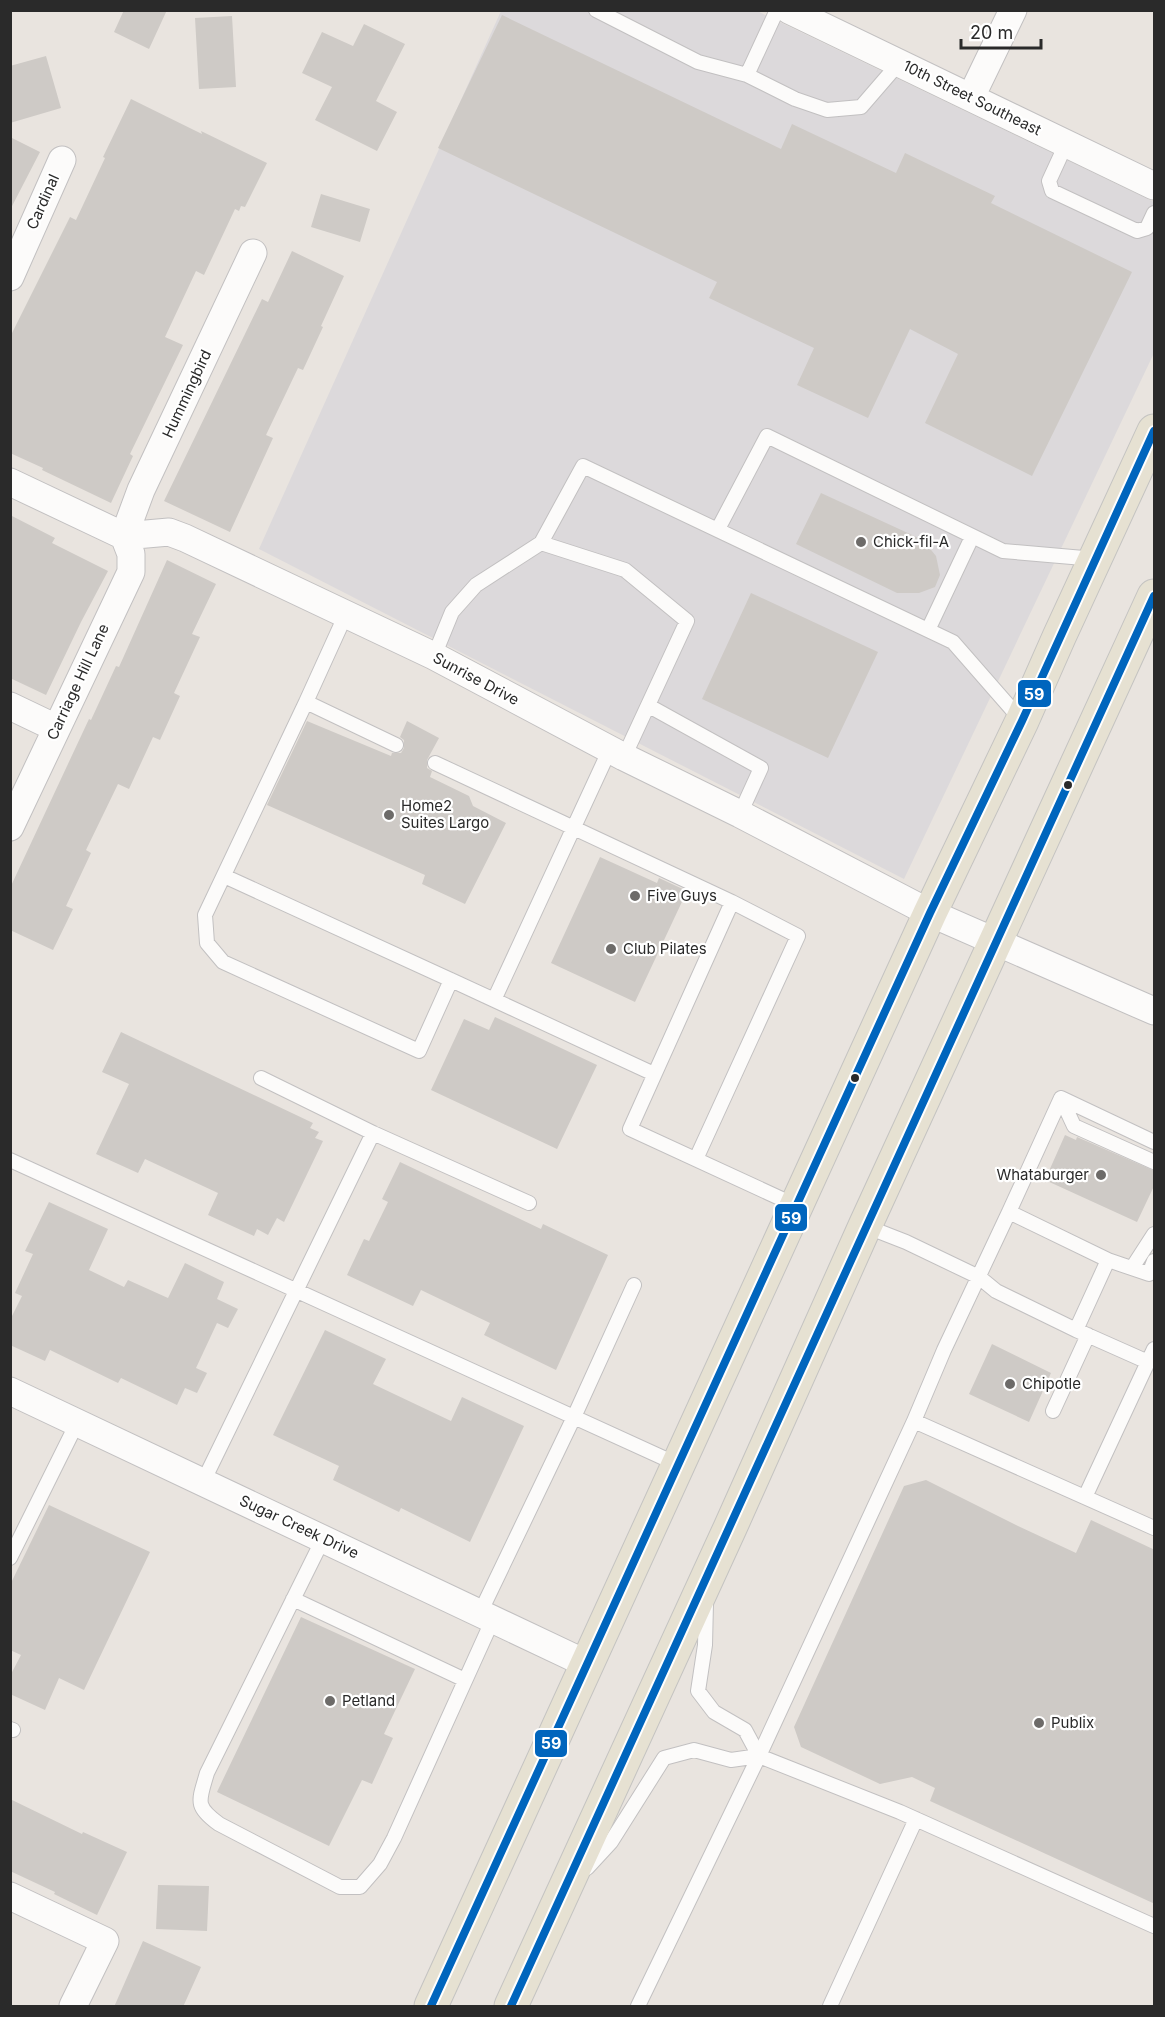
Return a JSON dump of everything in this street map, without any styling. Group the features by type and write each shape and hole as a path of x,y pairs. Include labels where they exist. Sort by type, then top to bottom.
{"main road":[{"path":"431,2007 930,913 1022,721 1155,431"},
{"path":"511,2007 865,1226 1155,596"}],"street":[{"name":"10th Street Southeast","path":"789,10 1155,186"},
{"path":"971,97 1013,10"},
{"name":"Cardinal","path":"10,277 62,160"},
{"name":"Hummingbird","path":"124,536 141,490 253,253"},
{"path":"10,482 124,536"},
{"name":"Sunrise Drive","path":"124,536 168,532 185,538 434,656 617,753 930,913 1155,1011"},
{"name":"Carriage Hill Lane","path":"10,827 131,572 131,554 124,536"},
{"path":"10,706 56,728"},
{"name":"Sugar Creek Drive","path":"10,1390 587,1664"},
{"path":"10,1896 105,1941 73,2007"}],"lane":[{"path":"596,10 698,62 747,75 795,99 827,110 861,107 899,63"},
{"path":"747,75 777,10"},
{"path":"1066,144 1049,181 1052,191 1137,231 1147,228 1155,213"},
{"path":"718,529 767,436 1003,551 1095,559"},
{"path":"434,656 452,612 476,585 541,543 583,466 953,642 1022,721"},
{"path":"928,630 972,537"},
{"path":"494,1000 574,828 617,753 649,706 687,621 625,570 541,543"},
{"path":"346,614 206,915 207,943 223,963 419,1051 451,980"},
{"path":"306,702 396,745"},
{"path":"649,706 761,768 740,814"},
{"path":"435,763 732,902 798,936 696,1159"},
{"path":"224,876 654,1074"},
{"path":"732,902 630,1129 797,1206"},
{"path":"261,1078 373,1133 529,1203"},
{"path":"1061,1098 1155,1142"},
{"path":"1061,1098 1074,1126 1155,1162"},
{"path":"638,2007 759,1756 1061,1098"},
{"path":"203,1482 373,1133"},
{"path":"10,1160 679,1465"},
{"path":"1009,1212 1108,1260 1149,1274 1155,1261"},
{"path":"865,1226 906,1242 979,1277 996,1291 1082,1333 1151,1355 1085,1497"},
{"path":"1132,1268 1155,1234"},
{"path":"1053,1411 1108,1260"},
{"path":"323,1539 207,1773 200,1798 204,1813 219,1824 340,1887 360,1887 380,1864 465,1680 486,1616 634,1285"},
{"path":"914,1420 1155,1528"},
{"path":"10,1558 78,1423"},
{"path":"707,1576 705,1645 698,1691 714,1712 745,1730 759,1756"},
{"path":"293,1599 465,1680"},
{"path":"563,1893 611,1842 664,1758 694,1750 731,1760 759,1756 916,1819 1155,1926"},
{"path":"830,2007 916,1819"}],"shaded area":[{"path":"501,11 757,11 1154,202 1154,353 904,879 259,549"}],"building":[{"path":"124,10 167,10 149,49 114,32"},
{"path":"502,15 781,149 792,124 896,173 905,153 995,196 991,203 1132,272 1032,476 925,423 958,354 910,329 868,418 797,385 814,348 709,298 717,282 438,148"},
{"path":"232,16 236,87 199,89 195,18"},
{"path":"364,24 405,44 376,101 397,112 377,151 315,120 332,87 302,73 322,32 353,46"},
{"path":"46,56 61,108 10,123 10,66"},
{"path":"131,99 267,163 245,207 241,206 239,211 235,209 204,275 196,271 165,337 183,345 130,454 133,456 111,503 10,453 10,337 70,217 76,220"},
{"path":"10,137 40,152 10,210"},
{"path":"321,194 370,209 360,242 311,227"},
{"path":"292,251 344,276 303,370 298,368 266,435 273,438 230,532 164,501 262,299 268,302"},
{"name":"Chick-fil-A","path":"821,493 923,540 936,556 940,575 935,587 919,593 897,593 796,544"},
{"path":"10,515 55,538 52,543 108,571 46,695 10,678"},
{"path":"167,560 216,584 192,634 200,637 174,693 180,696 160,740 153,737 129,789 118,784 86,850 91,853 66,906 73,909 53,950 10,930 10,888 89,719 91,720 116,666 119,667"},
{"path":"751,593 878,652 828,758 702,699"},
{"name":"Home2 Suites Largo","path":"307,721 391,756 392,753 401,753 404,748 404,740 400,737 407,721 439,738 427,760 427,768 432,771 430,777 469,796 473,806 506,823 465,904 422,884 425,875 267,805"},
{"path":"600,857 657,883 659,878 687,891 635,1002 551,963"},
{"path":"495,1017 597,1065 557,1149 431,1090 464,1019 489,1030"},
{"path":"121,1032 313,1123 310,1128 319,1132 315,1138 323,1141 284,1222 277,1218 268,1235 257,1229 254,1236 208,1215 218,1193 145,1159 138,1173 96,1154 129,1084 102,1072"},
{"name":"Whataburger","path":"1065,1135 1076,1140 1077,1137 1155,1171 1155,1184 1137,1222 1045,1180"},
{"path":"400,1162 541,1229 543,1224 608,1255 556,1370 484,1335 490,1323 421,1290 413,1306 347,1275 364,1239 369,1241 388,1202 382,1199"},
{"path":"49,1202 108,1229 89,1270 124,1287 128,1280 168,1298 185,1263 224,1282 217,1299 238,1309 228,1328 217,1323 196,1368 207,1373 197,1393 185,1388 177,1405 121,1378 118,1383 50,1350 45,1361 10,1345 10,1320 22,1296 15,1293 33,1254 25,1251"},
{"path":"325,1330 386,1359 373,1384 451,1421 462,1397 524,1426 470,1542 401,1508 399,1512 333,1480 339,1466 273,1435"},
{"name":"Chipotle","path":"992,1344 1051,1373 1029,1422 969,1394"},
{"name":"Publix","path":"926,1480 1076,1553 1091,1520 1155,1550 1155,1904 930,1801 935,1788 912,1777 880,1784 801,1747 794,1727 904,1486"},
{"path":"49,1505 150,1552 84,1690 59,1678 45,1710 10,1694 10,1676 21,1655 10,1650 10,1585"},
{"name":"Petland","path":"301,1617 415,1669 384,1734 393,1738 372,1784 362,1780 329,1846 217,1792"},
{"path":"10,1799 82,1834 83,1832 127,1852 97,1915 10,1871"},
{"path":"158,1885 209,1886 207,1931 156,1929"},
{"path":"143,1941 201,1967 183,2007 114,2007"}],"transit line":[{"name":"59","path":"431,2006 930,913 1022,721 1154,431"},
{"name":"59","path":"511,2006 1154,596"}],"place":[{"name":"Chick-fil-A","path":"861,542"},
{"name":"Home2 Suites Largo","path":"389,815"},
{"name":"Five Guys","path":"635,896"},
{"name":"Club Pilates","path":"611,949"},
{"name":"Whataburger","path":"1101,1175"},
{"name":"Chipotle","path":"1010,1384"},
{"name":"Petland","path":"330,1701"},
{"name":"Publix","path":"1039,1723"}]}
